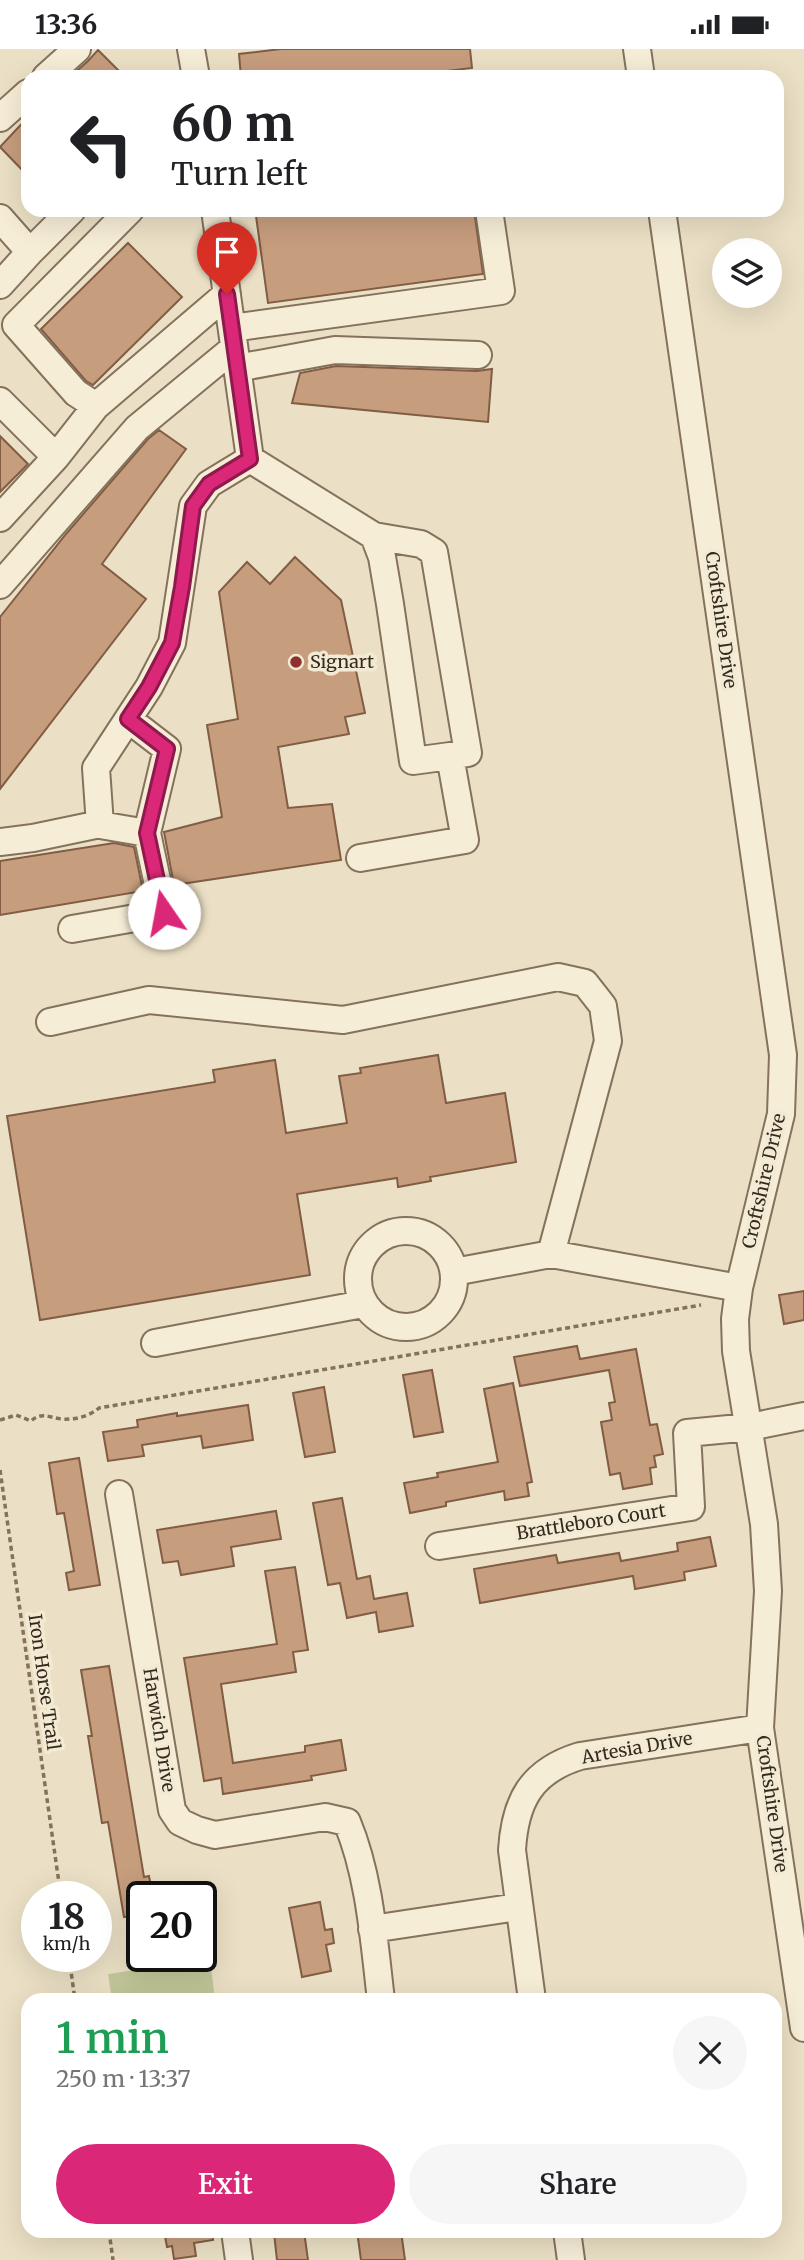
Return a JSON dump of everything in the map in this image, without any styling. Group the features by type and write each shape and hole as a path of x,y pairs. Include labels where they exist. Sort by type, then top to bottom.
{"street":[{"path":"54,70 77,49"},
{"path":"191,49 195,70"},
{"path":"638,49 641,70"},
{"path":"0,118 21,99"},
{"path":"0,285 65,217"},
{"path":"96,406 76,393 16,325 123,217"},
{"path":"216,217 250,459 374,536 421,544 434,552 459,754 465,840 360,858"},
{"path":"0,585 137,428 234,348 501,291 490,217"},
{"name":"Croftshire Drive","path":"663,217 783,1055 781,1114 738,1288 735,1319 736,1351 764,1524 768,1591 760,1728 804,2028"},
{"path":"0,218 30,252"},
{"path":"0,518 56,457 96,406 227,294"},
{"path":"234,348 478,355"},
{"path":"0,401 56,457"},
{"path":"100,824 96,768 149,687 172,643 193,506 209,484 250,459"},
{"path":"374,536 382,557 413,761 459,754"},
{"path":"72,929 164,913 147,833 167,749 128,719"},
{"path":"0,842 100,824 147,833"},
{"path":"50,1022 149,1000 343,1020 558,977 585,983 603,1006 608,1041 551,1254"},
{"path":"412,1230 434,1240 449,1257 454,1272 454,1288 437,1317 422,1325 405,1328 389,1325 374,1317 363,1304 357,1282 361,1258 370,1246 382,1236 397,1231 412,1230"},
{"path":"454,1272 551,1254 738,1288"},
{"path":"155,1343 363,1304"},
{"path":"750,1427 804,1416"},
{"name":"Brattleboro Court","path":"439,1546 691,1507 687,1433 750,1427"},
{"name":"Harwich Drive","path":"119,1494 172,1810 180,1822 215,1835 325,1817 347,1822 356,1844 373,1929 380,1993"},
{"name":"Artesia Drive","path":"531,1993 512,1850 513,1828 519,1805 530,1788 545,1773 580,1756 760,1728"},
{"path":"373,1929 518,1907"},
{"path":"236,2238 239,2260"},
{"path":"567,2238 571,2260"}],"path":[{"path":"0,1420 16,1415 31,1421 35,1417 50,1415 62,1419 91,1415 99,1408 701,1305"},
{"name":"Iron Horse Trail","path":"0,1470 59,1881"},
{"path":"71,1972 74,1993"},
{"path":"109,2238 113,2260"}],"green space":[{"path":"126,1971 212,1972 214,1993 111,1993 108,1974"}],"building":[{"path":"281,49 470,49 472,68 240,70 239,54"},
{"path":"98,50 118,70 78,70"},
{"path":"21,124 21,169 0,147"},
{"path":"256,217 475,217 483,274 268,303"},
{"path":"128,243 182,297 93,385 86,381 41,329"},
{"path":"336,366 477,371 492,369 488,422 292,403 300,373"},
{"path":"159,430 186,449 102,564 146,599 0,789 0,617 66,534 148,439"},
{"path":"0,436 28,464 0,492"},
{"path":"295,557 341,600 365,713 345,717 349,734 278,747 288,808 332,804 341,860 174,885 164,832 222,817 207,725 238,719 219,592 247,562 270,584"},
{"path":"114,843 134,847 143,891 0,915 0,861"},
{"path":"438,1055 446,1103 505,1093 516,1162 430,1177 431,1181 398,1187 397,1178 297,1194 310,1275 40,1320 7,1116 215,1082 213,1070 275,1060 286,1133 347,1123 339,1076 361,1073 360,1068"},
{"path":"804,1291 804,1320 784,1324 779,1295"},
{"path":"577,1346 580,1359 636,1349 650,1425 657,1424 663,1454 654,1456 656,1467 650,1468 652,1484 623,1489 620,1473 610,1475 601,1422 612,1420 609,1403 615,1402 609,1370 520,1386 514,1357"},
{"path":"432,1370 443,1432 414,1437 403,1375"},
{"path":"513,1383 532,1482 527,1483 529,1496 505,1500 504,1491 446,1502 446,1506 410,1513 404,1483 438,1477 437,1473 498,1462 484,1389"},
{"path":"324,1387 335,1452 305,1457 293,1393"},
{"path":"248,1405 253,1440 203,1448 201,1436 142,1445 144,1456 108,1461 103,1432 138,1427 137,1420"},
{"path":"79,1458 100,1585 69,1590 66,1573 74,1571 64,1513 57,1514 49,1463"},
{"path":"342,1498 357,1579 370,1576 374,1599 407,1593 413,1626 379,1632 376,1612 347,1618 340,1583 328,1585 313,1503"},
{"path":"276,1511 281,1539 231,1547 234,1566 181,1575 178,1561 163,1563 157,1530"},
{"path":"710,1537 716,1566 684,1572 685,1580 635,1589 633,1576 480,1603 474,1569 556,1555 558,1563 619,1553 621,1561 678,1551 677,1543"},
{"path":"295,1567 308,1650 293,1652 296,1672 221,1684 233,1763 305,1752 305,1746 341,1740 346,1770 311,1776 312,1780 223,1794 221,1778 204,1781 184,1658 277,1644 265,1571"},
{"path":"109,1666 144,1877 149,1876 150,1881 126,1881 126,1917 108,1822 102,1823 81,1670"},
{"path":"320,1902 325,1930 332,1929 334,1943 326,1945 331,1971 302,1977 289,1908"},
{"path":"165,2238 213,2238 194,2243 196,2256 174,2259 172,2246 167,2247"},
{"path":"275,2238 305,2238 308,2260 277,2260"},
{"path":"358,2238 402,2238 405,2260 361,2260"}],"place":[{"name":"Signart","path":"296,662"}],"route":[{"path":"164,913 147,833 167,749 128,719 149,687 172,643 193,506 209,484 250,459 227,294"}]}
